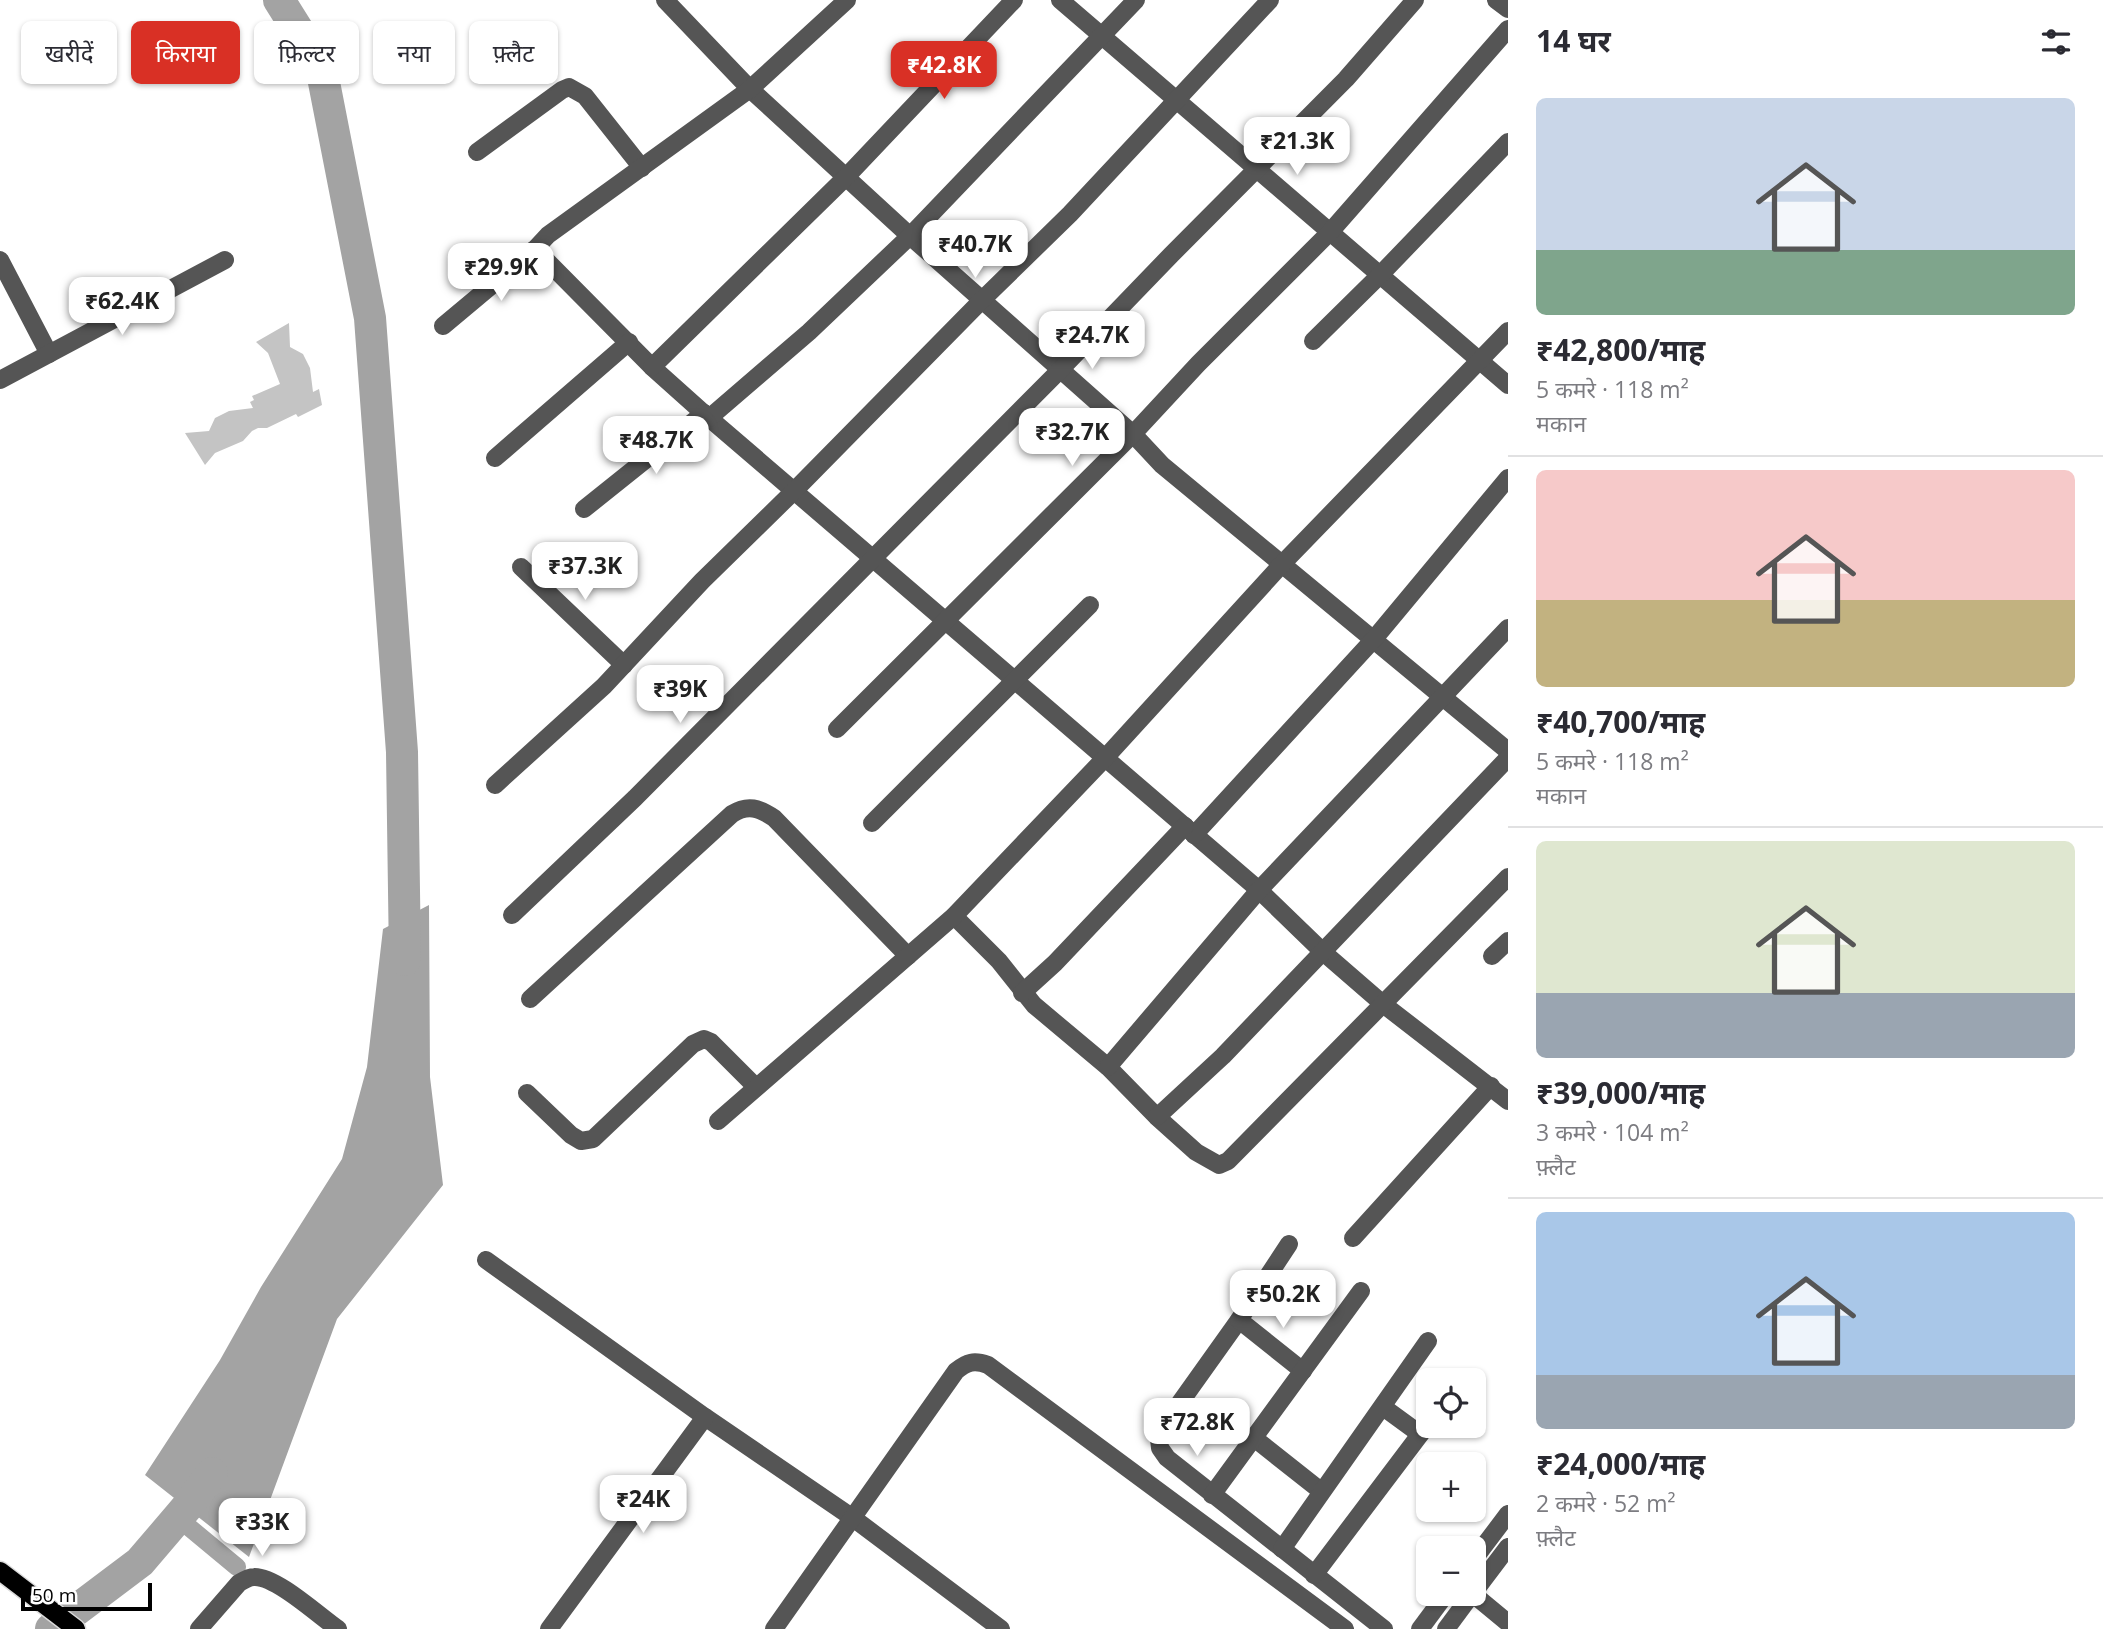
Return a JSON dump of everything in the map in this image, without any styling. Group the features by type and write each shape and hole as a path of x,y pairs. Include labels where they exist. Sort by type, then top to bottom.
{"main road":[{"path":"4,1574 76,1629"}],"street":[{"path":"665,0 750,89 1133,434 1162,464 1508,751"},
{"path":"443,326 548,235 750,89 846,0"},
{"path":"652,367 847,176 1014,0"},
{"path":"1060,0 1508,385"},
{"path":"584,509 809,332 911,236 1136,0"},
{"path":"495,785 604,686 702,581 1070,214 1270,0"},
{"path":"512,915 635,798 873,560 1346,79 1415,0"},
{"path":"1496,0 1508,9"},
{"path":"838,729 1331,232 1508,29"},
{"path":"477,152 569,87 585,96 642,168"},
{"path":"1313,341 1508,142"},
{"path":"535,249 652,367 706,415 1259,890 1382,1004 1508,1101"},
{"path":"0,260 49,354"},
{"path":"0,380 225,260"},
{"path":"718,1121 954,916 1105,758 1283,564 1508,331"},
{"path":"495,458 629,342"},
{"path":"1022,993 1189,831 1374,639 1508,478"},
{"path":"520,567 624,664"},
{"path":"872,823 1090,605"},
{"path":"1108,1067 1259,890 1508,628"},
{"path":"1157,1117 1223,1056 1508,758"},
{"path":"530,999 732,814 742,808 762,810 774,818 908,957"},
{"path":"954,916 999,961 1034,1005 1108,1067 1196,1152 1219,1165 1228,1161 1508,877"},
{"path":"1492,956 1508,941"},
{"path":"527,1093 571,1135 582,1141 593,1139 693,1044 704,1039 711,1042 756,1087"},
{"path":"1353,1238 1491,1086"},
{"path":"1289,1244 1162,1428 1160,1448 1167,1458 1212,1495 1384,1629"},
{"path":"486,1260 705,1418 852,1518 1001,1629"},
{"path":"1212,1495 1361,1291"},
{"path":"1239,1320 1303,1371"},
{"path":"1282,1549 1428,1341"},
{"path":"774,1629 956,1371 964,1364 976,1361 988,1364 1345,1629"},
{"path":"1383,1407 1416,1425"},
{"path":"550,1629 705,1418"},
{"path":"1254,1438 1321,1491"},
{"path":"1314,1575 1417,1438"},
{"path":"1486,1543 1508,1514"},
{"path":"1486,1577 1508,1547"},
{"path":"199,1629 239,1583 256,1577 267,1579 283,1588 338,1629"},
{"path":"1486,1605 1508,1623"},
{"path":"1420,1629 1437,1606"},
{"path":"1446,1629 1464,1606"}],"shaded area":[{"path":"429,905 430,1077 443,1185 337,1319 249,1557 145,1475 220,1360 261,1287 342,1159 367,1067 383,929"}],"building":[{"path":"289,323 290,347 303,354 310,368 313,392 319,389 322,405 298,417 296,414 267,428 252,431 243,441 215,453 205,465 185,433 209,431 215,418 229,411 253,408 250,402 254,400 252,396 280,384 268,353 256,342"}],"waterway":[{"path":"279,0 321,67 370,318 402,752 405,960"},
{"path":"51,1629 140,1562 212,1473"},
{"path":"178,1518 237,1567"}]}
